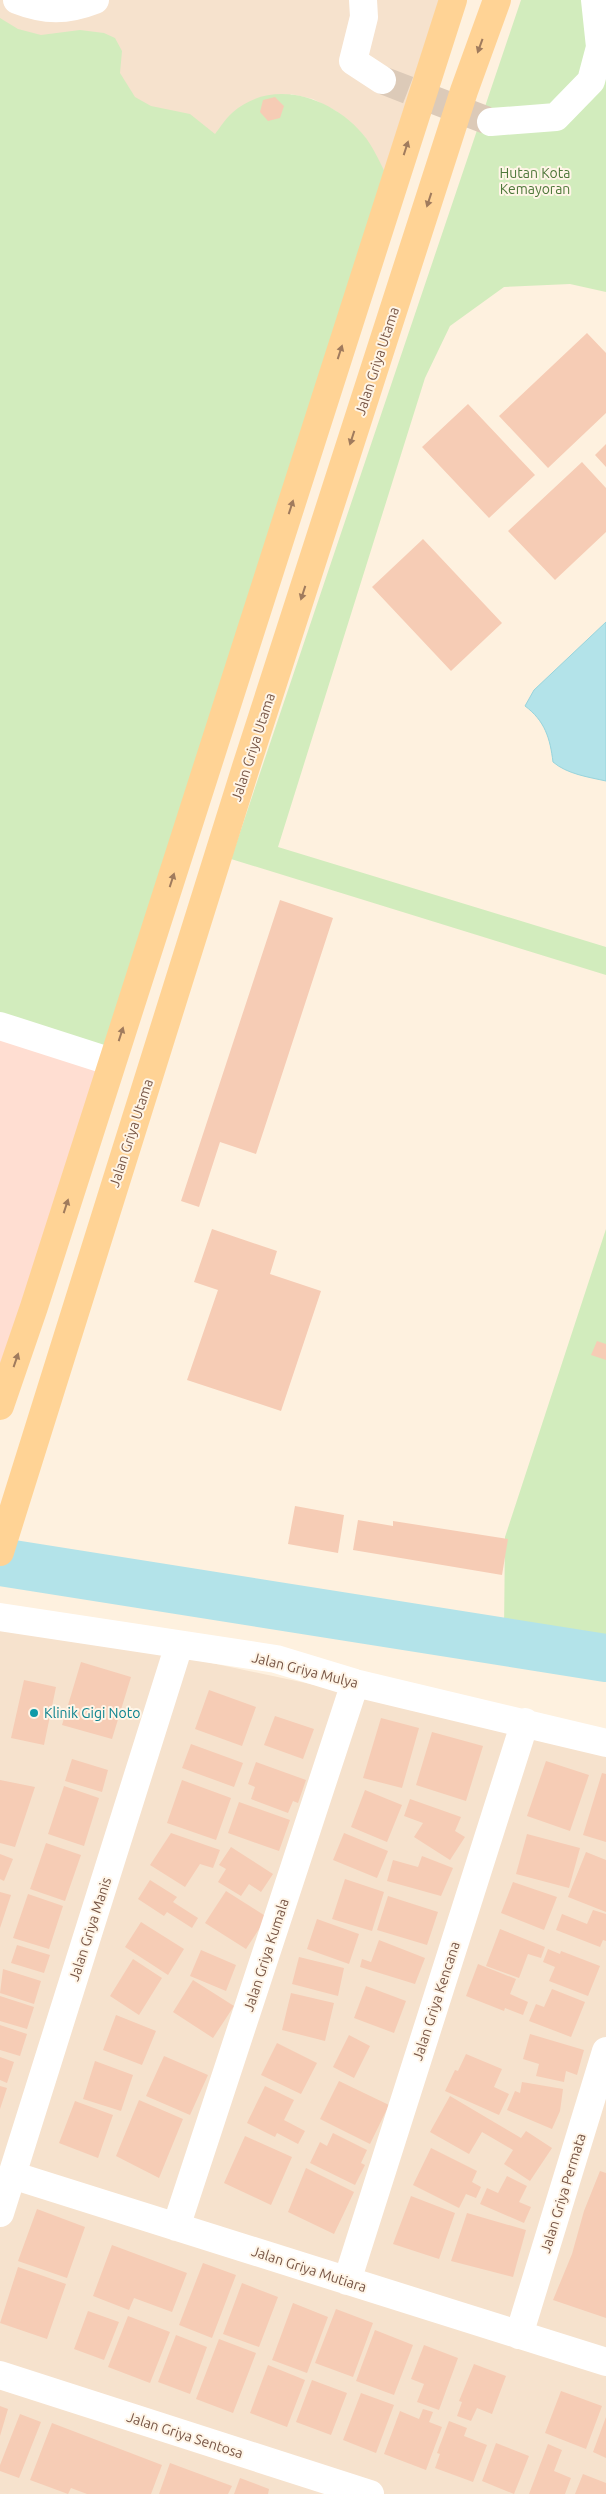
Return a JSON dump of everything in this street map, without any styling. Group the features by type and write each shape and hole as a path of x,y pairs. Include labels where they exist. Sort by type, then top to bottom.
{"main road":[{"path":"0,1406 37,1298 453,0"},
{"name":"Jalan Griya Utama","path":"0,1552 10,1499 464,91 497,0"}],"street":[{"path":"17,0 38,9 68,8 95,0"},
{"path":"363,0 364,18 353,61 382,80"},
{"path":"491,122 556,117 591,81 600,46 595,0"},
{"path":"0,1026 112,1062"},
{"name":"Jalan Griya Mulya","path":"0,1617 276,1659 355,1683 525,1722 606,1743"},
{"name":"Jalan Griya Manis","path":"0,2212 179,1644"},
{"name":"Jalan Griya Kumala","path":"176,2227 355,1683"},
{"name":"Jalan Griya Kencana","path":"347,2280 525,1722"},
{"name":"Jalan Griya Permata","path":"520,2335 606,2050"},
{"name":"Jalan Griya Mutiara","path":"12,2175 606,2362"},
{"name":"Jalan Griya Sentosa","path":"0,2376 370,2494"}],"shaded area":[{"path":"0,0 452,0 392,189 365,137 336,111 313,99 291,94 0,587"},
{"path":"0,1026 112,1062 0,1406"},
{"path":"0,1618 606,1747 606,2494 0,2494"}],"green space":[{"name":"Hutan Kota Kemayoran","path":"521,0 606,0 606,292 570,284 504,287 450,326 425,378 278,847 606,947 606,975 231,859"},
{"path":"0,18 18,29 41,35 80,30 104,33 115,38 122,51 120,73 135,97 151,106 190,114 215,134 232,113 248,102 266,96 284,94 303,97 321,103 338,112 366,138 381,163 392,189 112,1062 0,1026"},
{"path":"606,1229 606,1648 504,1630 505,1537"}],"water":[{"path":"606,622 606,781 571,772 553,762 548,738 542,724 525,706 534,690"}],"building":[{"path":"275,97 284,106 280,118 268,121 260,112 263,100"},
{"path":"587,333 606,353 606,413 548,468 499,416"},
{"path":"468,404 535,475 489,518 422,447"},
{"path":"606,444 606,467 595,455"},
{"path":"582,462 606,488 606,532 555,580 508,531"},
{"path":"423,539 502,623 451,671 372,587"},
{"path":"280,900 333,918 256,1154 220,1142 199,1207 181,1201"},
{"path":"212,1229 277,1251 270,1274 321,1291 281,1411 187,1380 218,1290 194,1282"},
{"path":"597,1341 606,1344 606,1360 591,1355"},
{"path":"295,1506 344,1515 338,1553 288,1544"},
{"path":"358,1520 393,1526 393,1521 508,1539 502,1575 353,1550"},
{"path":"81,1662 131,1677 112,1739 62,1725"},
{"name":"Klinik Gigi Noto","path":"24,1680 56,1687 44,1745 11,1738"},
{"path":"209,1690 256,1707 242,1746 195,1729"},
{"path":"275,1716 314,1729 303,1759 264,1745"},
{"path":"381,1718 419,1728 402,1788 363,1778"},
{"path":"432,1732 483,1746 466,1801 416,1785"},
{"path":"191,1744 243,1763 234,1787 182,1768"},
{"path":"72,1759 108,1770 102,1792 65,1781"},
{"path":"546,1761 589,1775 570,1831 527,1816"},
{"path":"256,1762 306,1780 298,1803 293,1801 288,1813 251,1799 255,1787 248,1784"},
{"path":"602,1773 606,1774 606,1842 583,1835"},
{"path":"0,1780 35,1787 15,1847 0,1843"},
{"path":"182,1780 231,1798 216,1840 167,1823"},
{"path":"64,1786 99,1798 84,1846 48,1834"},
{"path":"365,1790 402,1805 387,1842 351,1827"},
{"path":"410,1799 461,1817 455,1831 465,1837 450,1860 414,1837 423,1823 404,1816"},
{"path":"239,1802 290,1820 279,1851 228,1833"},
{"path":"171,1833 220,1850 213,1868 200,1864 185,1887 150,1865"},
{"path":"344,1833 388,1851 377,1878 333,1860"},
{"path":"527,1834 580,1848 569,1888 516,1874"},
{"path":"46,1843 81,1855 65,1901 30,1889"},
{"path":"231,1847 273,1874 261,1892 249,1884 241,1896 218,1882 226,1869 219,1865"},
{"path":"586,1852 606,1860 606,1912 568,1897"},
{"path":"0,1854 13,1859 4,1881 0,1879"},
{"path":"422,1856 453,1868 441,1896 387,1881 393,1860 418,1867"},
{"path":"345,1879 384,1892 372,1931 332,1919"},
{"path":"150,1880 177,1897 173,1902 198,1918 192,1928 167,1912 164,1916 138,1899"},
{"path":"513,1882 557,1897 544,1930 501,1913"},
{"path":"226,1891 267,1917 246,1949 205,1923"},
{"path":"0,1892 11,1895 0,1928"},
{"path":"28,1894 63,1906 49,1949 13,1938"},
{"path":"388,1896 438,1912 427,1945 377,1930"},
{"path":"593,1910 606,1914 606,1941 603,1940 600,1947 556,1930 562,1914 587,1924"},
{"path":"317,1919 359,1934 349,1964 307,1949"},
{"path":"141,1922 184,1949 168,1975 125,1947"},
{"path":"500,1929 545,1947 541,1958 528,1954 519,1978 486,1966"},
{"path":"379,1940 425,1958 415,1984 360,1967 362,1959 371,1962"},
{"path":"17,1945 50,1955 44,1973 11,1963"},
{"path":"548,1949 560,1954 561,1951 600,1966 588,1996 549,1981 555,1967 543,1962"},
{"path":"201,1950 236,1965 226,1991 190,1976"},
{"path":"299,1957 344,1968 338,1996 292,1984"},
{"path":"133,1959 162,1978 139,2015 110,1996"},
{"path":"478,1964 516,1979 510,1994 528,2002 523,2015 505,2008 504,2011 466,1996"},
{"path":"3,1969 41,1981 34,2004 0,1993"},
{"path":"193,1980 234,2006 213,2038 173,2012"},
{"path":"366,1986 406,2001 394,2033 354,2018"},
{"path":"552,1989 585,2002 571,2037 529,2021 536,2004 544,2007"},
{"path":"291,1993 334,2003 325,2041 282,2030"},
{"path":"0,1996 34,2007 27,2029 0,2021"},
{"path":"116,2015 156,2031 142,2065 103,2050"},
{"path":"0,2025 27,2034 20,2056 0,2050"},
{"path":"530,2034 584,2050 577,2075 566,2071 564,2082 536,2076 539,2064 523,2059"},
{"path":"349,2035 370,2046 354,2078 333,2067"},
{"path":"277,2043 317,2063 301,2094 261,2075"},
{"path":"466,2054 502,2069 494,2087 509,2094 499,2115 445,2091 455,2070 458,2071"},
{"path":"164,2056 208,2075 190,2115 146,2096"},
{"path":"0,2057 14,2062 7,2083 0,2080"},
{"path":"95,2061 133,2075 121,2111 83,2099"},
{"path":"339,2081 389,2105 370,2144 320,2119"},
{"path":"522,2082 563,2089 560,2111 552,2129 507,2110 515,2091 520,2093"},
{"path":"0,2086 7,2088 0,2109"},
{"path":"265,2086 294,2100 284,2120 305,2131 298,2144 277,2133 275,2137 247,2123"},
{"path":"450,2096 521,2138 526,2131 552,2148 530,2181 504,2164 513,2150 482,2132 469,2154 430,2132"},
{"path":"139,2100 183,2119 159,2178 116,2156"},
{"path":"75,2101 113,2115 98,2158 59,2143"},
{"path":"333,2133 367,2150 361,2163 365,2165 355,2185 310,2163 320,2142 327,2146"},
{"path":"245,2136 292,2157 271,2205 224,2183"},
{"path":"431,2148 477,2171 472,2182 481,2187 476,2198 466,2194 459,2208 413,2185"},
{"path":"306,2168 354,2192 334,2234 288,2212"},
{"path":"600,2171 606,2173 606,2318 553,2300 572,2254 584,2211"},
{"path":"507,2176 527,2186 519,2202 531,2207 524,2223 480,2204 487,2188 498,2193"},
{"path":"411,2196 455,2213 439,2259 393,2244"},
{"path":"37,2209 85,2227 67,2278 18,2261"},
{"path":"467,2213 526,2230 513,2277 451,2261"},
{"path":"112,2245 187,2273 172,2312 134,2298 129,2310 93,2296"},
{"path":"203,2263 236,2275 212,2338 179,2325"},
{"path":"18,2267 66,2284 47,2339 0,2323"},
{"path":"242,2283 278,2297 259,2347 223,2334"},
{"path":"293,2303 328,2317 307,2373 272,2360"},
{"path":"336,2309 373,2323 353,2377 315,2363"},
{"path":"88,2311 119,2322 104,2360 74,2349"},
{"path":"128,2316 170,2332 150,2383 108,2367"},
{"path":"375,2330 413,2345 394,2395 356,2381"},
{"path":"176,2335 207,2347 190,2394 158,2382"},
{"path":"219,2339 256,2353 233,2413 196,2399"},
{"path":"424,2345 458,2358 439,2410 417,2402 424,2384 411,2379"},
{"path":"474,2364 506,2376 492,2414 477,2408 471,2421 457,2416 462,2402 459,2401"},
{"path":"268,2365 305,2380 287,2427 250,2413"},
{"path":"312,2380 347,2393 331,2435 296,2422"},
{"path":"561,2391 602,2406 586,2449 545,2433"},
{"path":"361,2393 394,2405 376,2453 343,2440"},
{"path":"0,2406 8,2409 0,2436"},
{"path":"423,2409 433,2412 429,2422 442,2427 426,2470 384,2454 400,2411 419,2419"},
{"path":"20,2414 41,2422 19,2478 0,2471 0,2465"},
{"path":"606,2417 606,2458 593,2452"},
{"path":"449,2421 467,2428 464,2436 487,2445 473,2482 435,2468 440,2454 437,2453"},
{"path":"52,2423 162,2465 151,2494 87,2494 71,2488 68,2494 30,2480"},
{"path":"496,2443 529,2456 514,2494 482,2481"},
{"path":"548,2444 562,2450 554,2471 571,2478 565,2494 529,2494"},
{"path":"170,2463 232,2486 228,2494 159,2494"},
{"path":"583,2474 606,2483 606,2494 575,2494"},
{"path":"240,2478 269,2489 268,2494 234,2494"}],"waterway":[{"path":"0,1562 606,1658"}],"tunnel":[{"path":"382,80 491,122"}],"place":[{"name":"Klinik Gigi Noto","path":"34,1713"}]}
